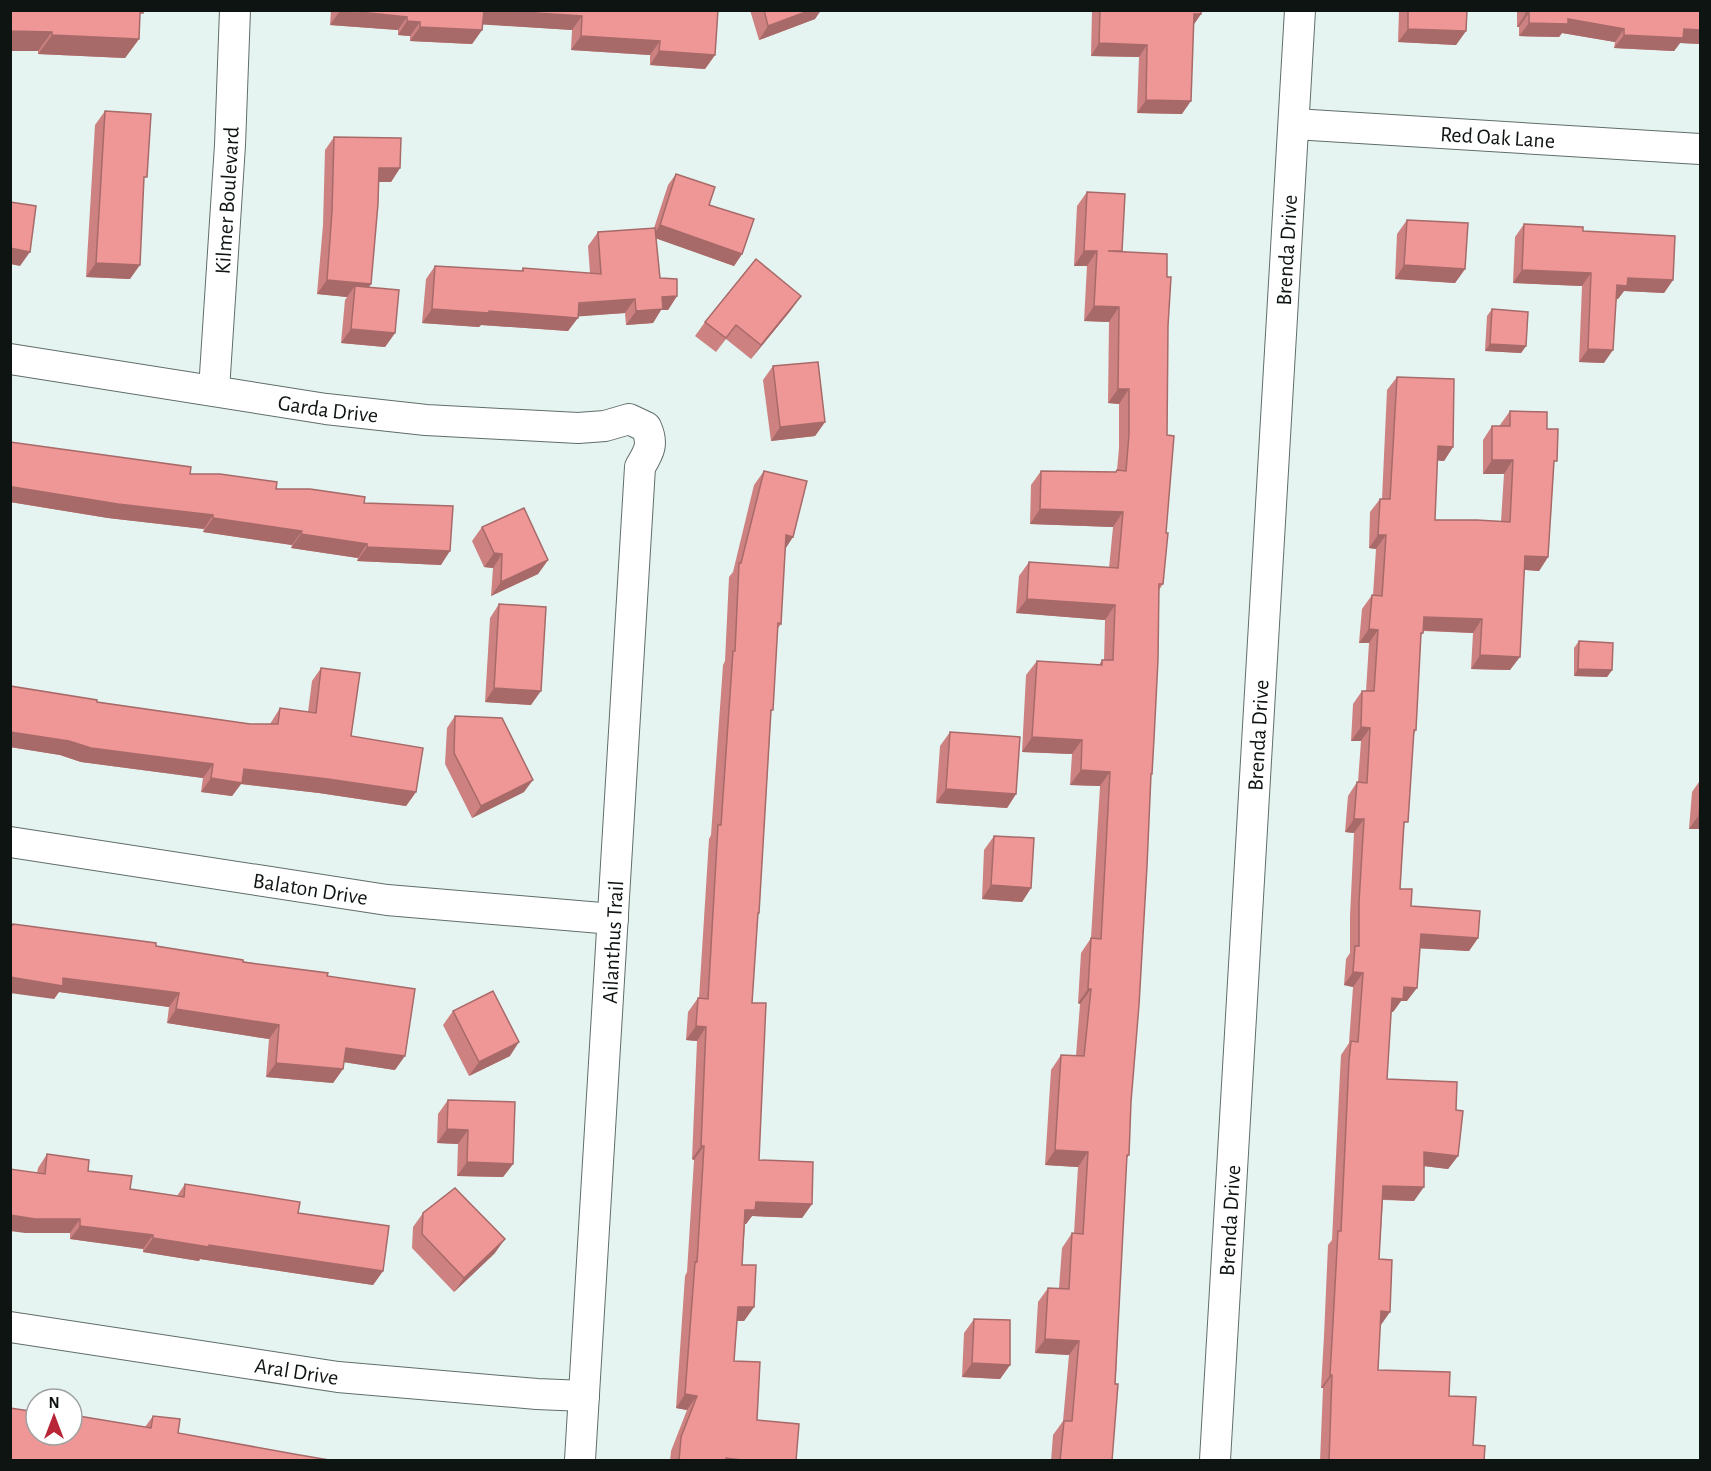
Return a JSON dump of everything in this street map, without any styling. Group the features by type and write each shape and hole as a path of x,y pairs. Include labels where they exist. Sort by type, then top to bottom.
{"street":[{"name":"Kilmer Boulevard","path":"214,390 230,145 235,10"},
{"name":"Brenda Drive","path":"1215,1461 1300,10"},
{"name":"Red Oak Lane","path":"1294,124 1701,149"},
{"name":"Garda Drive","path":"10,359 326,409 426,420 578,428 605,426 629,419 646,427"},
{"name":"Ailanthus Trail","path":"580,1461 640,467 649,451 651,436 646,427"},
{"name":"Balaton Drive","path":"10,842 387,900 614,919"},
{"name":"Aral Drive","path":"10,1327 338,1377 584,1396"}],"building":[{"path":"10,10 143,10 143,13 140,13 139,39 10,31"},
{"path":"340,10 484,10 482,30 420,27 420,22 407,21 407,17"},
{"path":"491,10 718,10 715,55 659,51 660,41 581,36 582,16"},
{"path":"764,10 811,10 768,26"},
{"path":"1100,10 1201,10 1201,14 1194,14 1191,101 1146,100 1147,45 1099,43"},
{"path":"1408,10 1467,10 1466,31 1408,29"},
{"path":"1526,10 1701,10 1701,30 1684,29 1683,38 1624,35 1624,29 1568,19 1568,24 1529,23 1529,13 1526,13"},
{"path":"105,111 151,114 147,177 144,177 140,265 96,263"},
{"path":"334,137 401,138 400,168 379,168 371,284 327,280"},
{"path":"676,174 715,187 709,205 754,219 742,254 660,225"},
{"path":"1087,192 1125,194 1122,251 1108,251 1167,254 1167,277 1171,277 1167,435 1174,436 1163,584 1159,584 1154,739 1139,1005 1129,1155 1127,1155 1115,1384 1118,1384 1112,1461 1060,1461 1064,1421 1072,1421 1079,1341 1045,1339 1048,1288 1069,1289 1072,1233 1083,1234 1088,1152 1055,1150 1061,1055 1084,1056 1091,989 1088,989 1091,938 1101,939 1110,772 1081,770 1082,740 1032,737 1037,661 1102,665 1102,660 1113,660 1115,605 1027,599 1029,562 1118,568 1123,512 1040,509 1041,471 1126,471 1129,389 1118,389 1119,307 1094,306 1097,251 1084,251"},
{"path":"10,202 36,206 30,252 10,248"},
{"path":"1407,220 1468,223 1465,269 1404,265"},
{"path":"1524,224 1583,227 1583,231 1675,236 1673,280 1628,278 1627,286 1617,285 1613,350 1588,349 1591,273 1522,270"},
{"path":"655,228 660,278 677,279 677,296 662,297 663,309 636,311 635,299 579,303 578,318 432,309 435,266 523,271 523,268 601,274 598,232"},
{"path":"756,259 801,296 761,345 736,325 726,338 705,322"},
{"path":"355,286 399,290 395,333 351,329"},
{"path":"1492,309 1528,312 1526,346 1490,344"},
{"path":"818,362 825,422 780,427 773,366"},
{"path":"1397,377 1454,379 1453,447 1438,446 1435,520 1510,522 1513,460 1492,460 1492,426 1510,426 1510,411 1547,412 1547,429 1558,429 1548,557 1525,556 1520,657 1480,655 1482,619 1424,617 1408,822 1404,822 1400,889 1412,889 1411,906 1480,911 1478,938 1421,934 1417,988 1404,987 1403,999 1392,998 1387,1079 1457,1082 1456,1110 1463,1111 1458,1156 1424,1152 1424,1187 1383,1186 1379,1259 1392,1260 1390,1312 1381,1311 1378,1370 1450,1372 1449,1396 1476,1397 1473,1445 1485,1446 1484,1461 1329,1461 1332,1375 1330,1375 1338,1231 1341,1231 1349,1060 1351,1041 1358,1042 1363,973 1353,972 1355,946 1359,946 1364,819 1354,819 1357,782 1367,783 1370,728 1361,727 1362,691 1374,691 1378,630 1369,629 1372,595 1382,596 1386,535 1378,535 1380,499 1390,499"},
{"path":"10,442 191,467 190,474 220,474 277,482 276,489 310,489 365,497 364,503 453,506 450,551 367,547 367,544 301,534 302,531 213,518 213,515 118,504 12,487 12,489 10,488"},
{"path":"764,471 807,481 793,537 786,535 781,624 778,623 773,710 771,710 752,1003 766,1003 759,1160 813,1162 812,1204 756,1202 755,1210 745,1210 742,1265 756,1265 754,1307 738,1307 734,1361 760,1362 757,1420 799,1424 796,1461 751,1461 726,1458 726,1461 679,1461 681,1437 697,1396 685,1394 695,1262 697,1262 704,1146 701,1146 706,1027 696,1026 698,998 708,999 718,825 721,825 733,651 735,651 739,563 741,563"},
{"path":"524,508 548,560 501,582 502,554 494,553 482,527"},
{"path":"499,604 546,607 541,691 494,688"},
{"path":"1579,641 1613,643 1612,670 1578,669"},
{"path":"321,668 360,673 351,736 423,748 416,792 244,769 242,783 211,778 213,764 91,748 69,741 10,732 10,686 97,700 97,702 250,724 278,724 280,708 316,713"},
{"path":"455,716 502,718 533,780 481,806 454,753"},
{"path":"950,732 1020,737 1016,794 946,789"},
{"path":"1701,787 1701,815 1699,815"},
{"path":"994,836 1034,838 1031,888 991,885"},
{"path":"10,925 156,943 156,946 243,960 243,962 328,973 327,976 415,989 405,1056 346,1048 343,1069 276,1063 279,1025 176,1009 179,993 63,978 63,986 10,977"},
{"path":"493,991 519,1042 479,1062 453,1011"},
{"path":"448,1100 515,1102 513,1164 467,1162 468,1130 447,1129"},
{"path":"47,1154 89,1160 88,1171 132,1176 130,1189 184,1197 185,1184 300,1202 298,1213 389,1226 383,1271 209,1245 209,1247 153,1238 153,1235 80,1226 80,1219 35,1219 10,1215 10,1169 45,1174"},
{"path":"455,1188 505,1239 464,1278 422,1234 423,1213"},
{"path":"974,1319 1010,1320 1010,1365 972,1363"},
{"path":"10,1408 24,1410 24,1447 84,1447 84,1417 151,1428 153,1416 180,1419 178,1433 335,1461 10,1461"}]}
